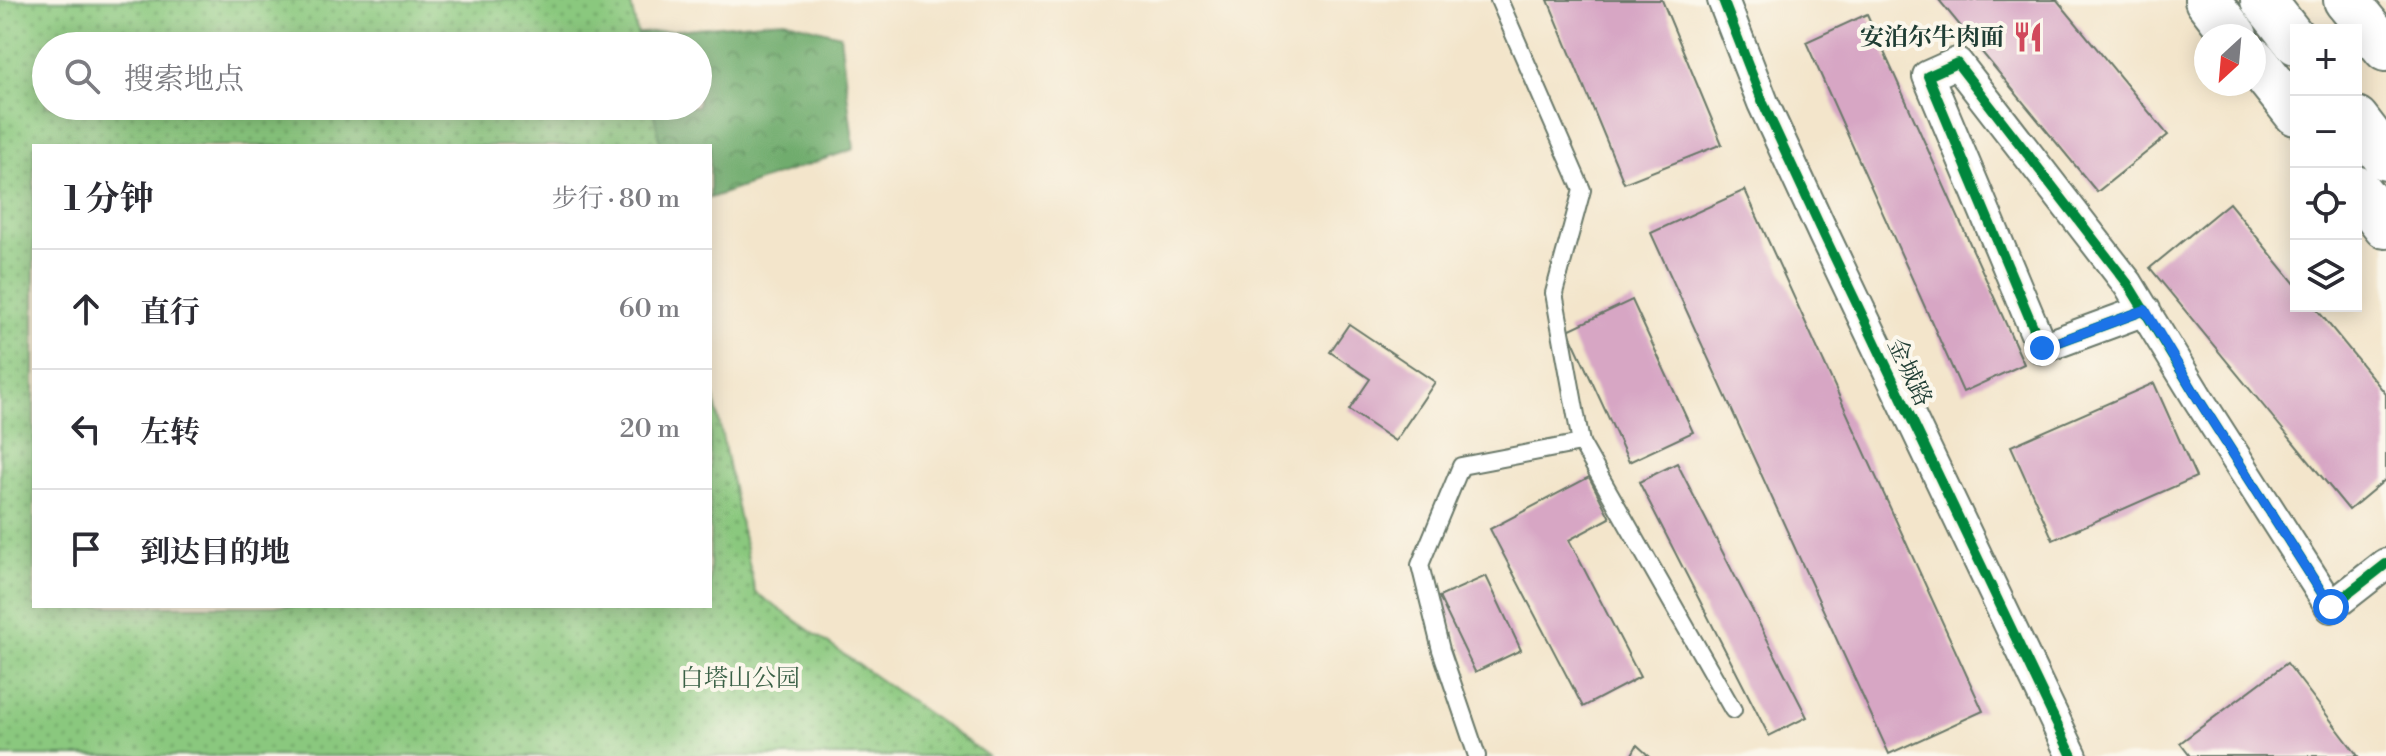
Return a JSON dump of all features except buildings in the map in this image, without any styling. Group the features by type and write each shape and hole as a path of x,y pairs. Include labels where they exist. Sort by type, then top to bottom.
{"main road":[{"path":"2207,0 2226,24"},
{"path":"2263,0 2290,34"},
{"path":"2346,0 2386,49"},
{"path":"2266,75 2290,105"},
{"path":"2362,127 2386,158"},
{"path":"2362,196 2386,226"}],"street":[{"name":"金城路","path":"1723,0 1763,103 2072,756"},
{"path":"2145,310 2042,348 1928,76 1957,63 2128,284 2145,310 2197,397 2331,607 2386,564"}],"lane":[{"path":"1499,0 1582,190 1554,293 1581,443 1733,710"},
{"path":"1477,756 1441,650 1420,565 1461,466 1581,443"}],"green space":[{"name":"白塔山公园","path":"0,0 630,0 637,32 32,32 32,120 655,120 661,144 32,144 32,608 712,608 712,388 755,592 988,756 0,756"},
{"path":"784,20 840,35 854,149 712,197 712,144 494,144 506,120 712,120 712,32 654,32"}],"cycle path":[{"path":"1723,0 1763,103 2072,756"},
{"path":"2145,310 2042,348 1928,76 1957,63 2128,284 2197,397 2331,607 2386,564"}],"place":[{"name":"安泊尔牛肉面","path":"2028,37"}],"route":[{"path":"2042,348 2145,310 2331,607"}]}
